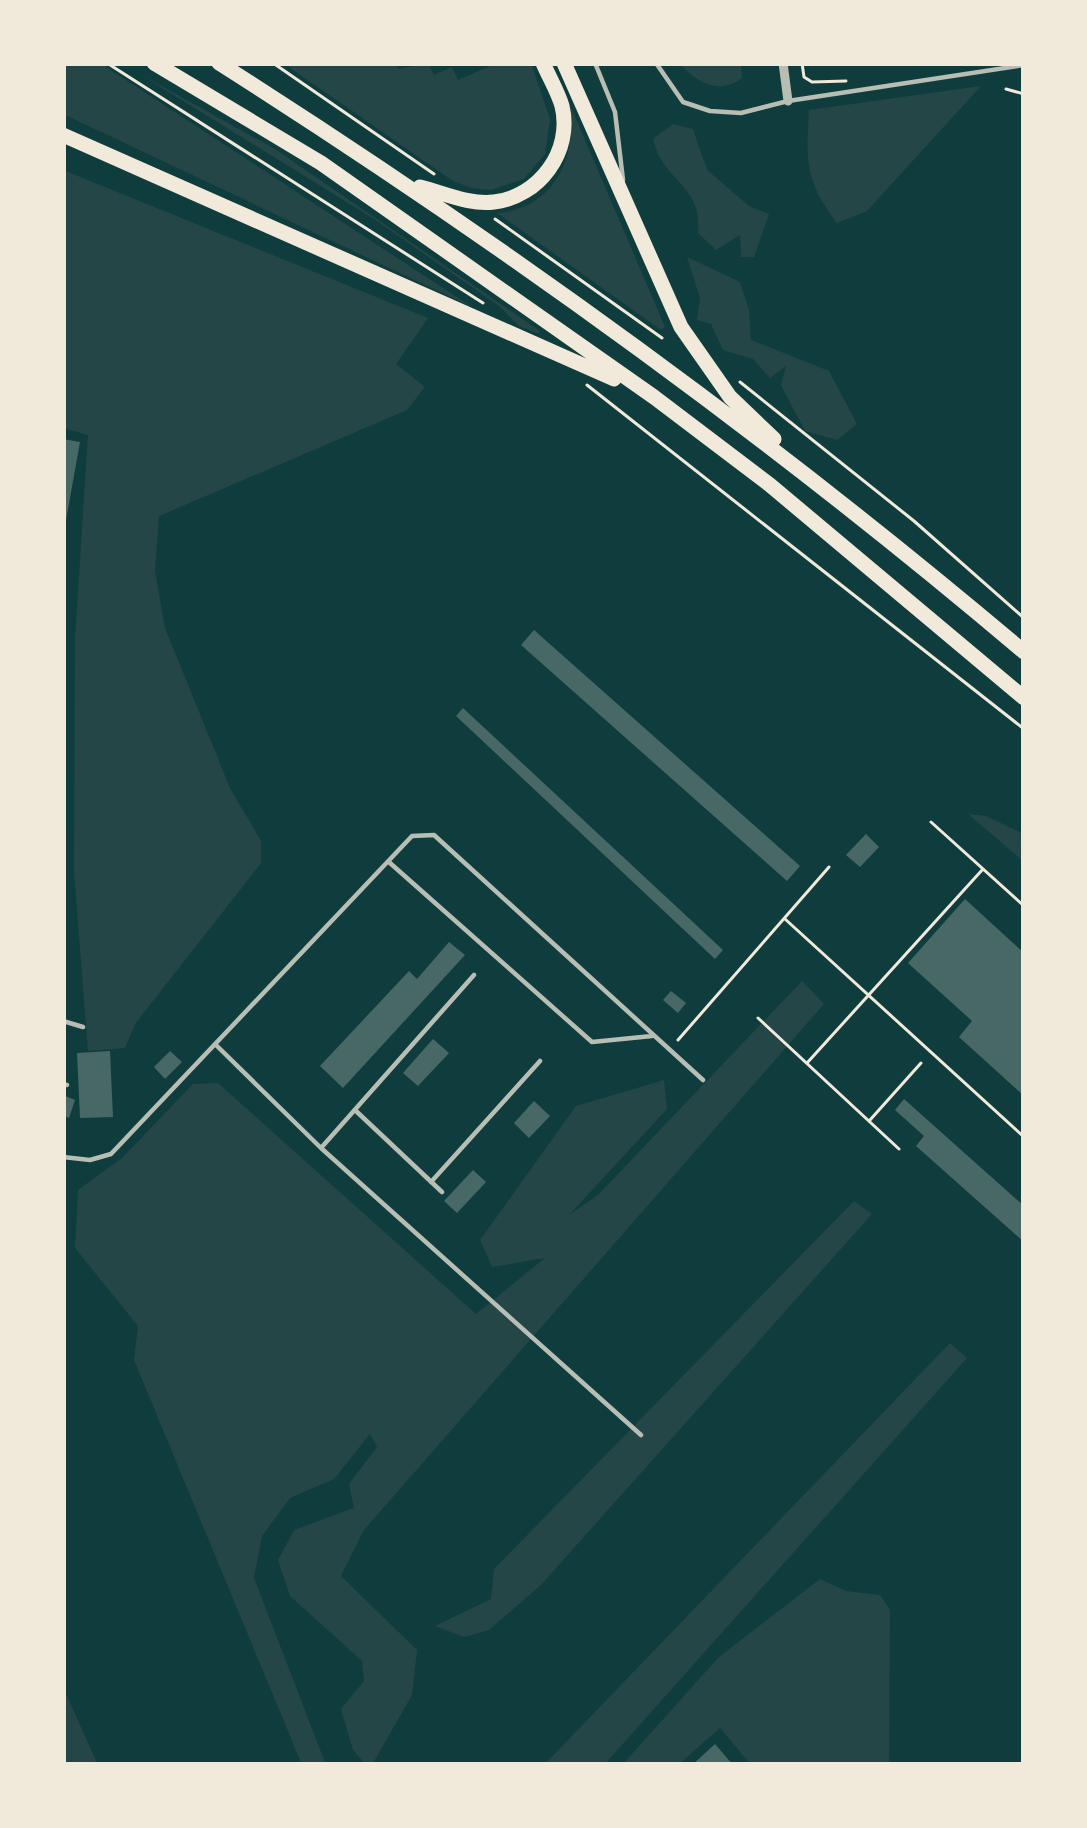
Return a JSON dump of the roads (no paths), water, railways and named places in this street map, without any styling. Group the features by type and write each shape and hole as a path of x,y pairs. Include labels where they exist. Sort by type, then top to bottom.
{"highway":[{"path":"154,63 321,163 654,398 788,500 1024,698"},
{"path":"218,63 408,183 814,479 1024,652"},
{"path":"408,183 496,202 542,179 560,151 562,107 543,63"},
{"path":"563,63 662,289 694,349 730,397 814,479"},
{"path":"63,135 654,398"}],"street":[{"path":"783,63 788,101"}],"lane":[{"path":"596,63 615,112 634,226"},
{"path":"656,63 683,102 710,111 741,113 788,101 1024,65"},
{"path":"63,1157 90,1160 111,1154 412,836 434,835 703,1080"},
{"path":"390,863 592,1042 652,1036"},
{"path":"321,1148 474,975"},
{"path":"63,1021 83,1028"},
{"path":"217,1046 321,1148 641,1435"},
{"path":"431,1182 539,1061"},
{"path":"356,1111 442,1192"}]}
